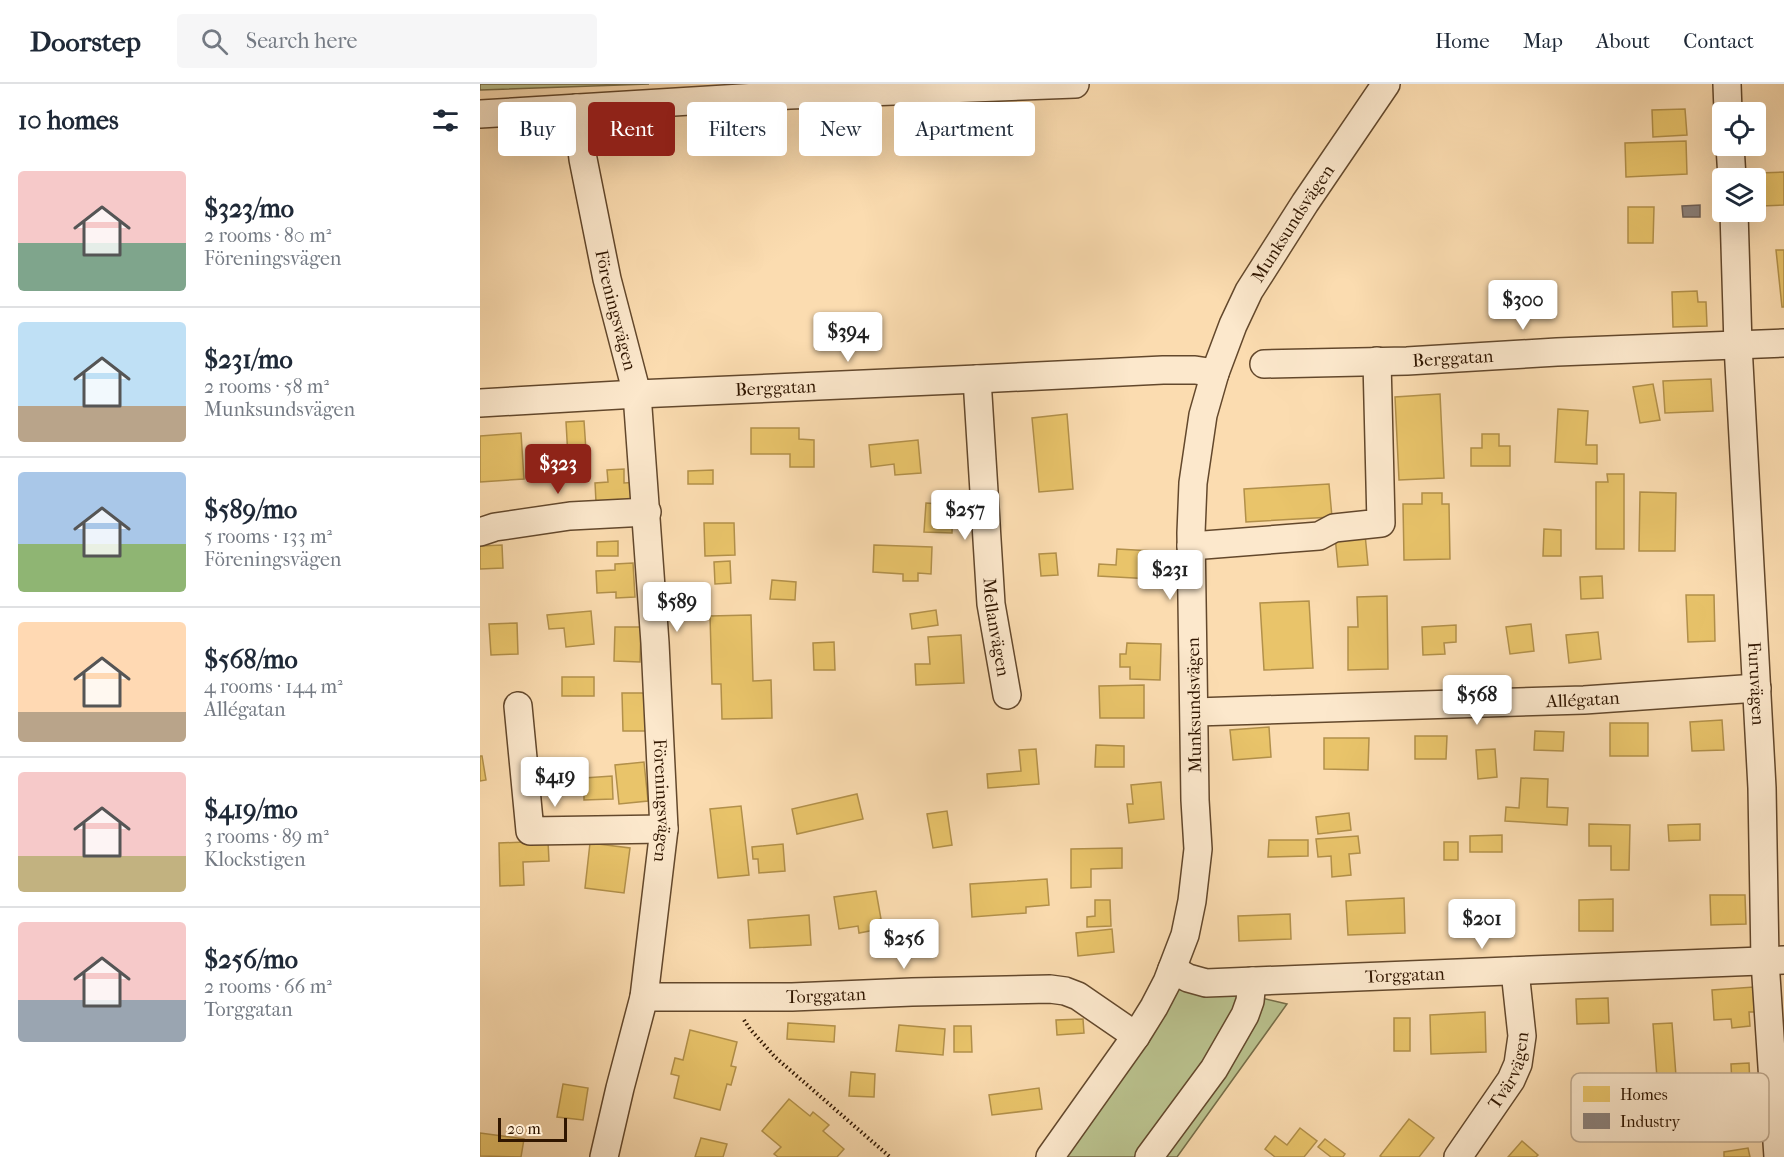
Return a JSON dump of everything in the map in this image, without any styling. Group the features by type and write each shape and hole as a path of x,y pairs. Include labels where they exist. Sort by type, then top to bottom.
{"street":[{"path":"480,114 790,95 1075,84"},
{"name":"Munksundsvägen","path":"1050,1157 1154,1007 1185,935 1192,901 1198,849 1195,800 1191,546 1193,483 1203,415 1215,373 1249,291 1305,203 1386,84"},
{"path":"1727,84 1728,102"},
{"name":"Föreningsvägen","path":"578,108 583,159 607,279 637,394 647,512 664,829 644,997 604,1157"},
{"name":"Furuvägen","path":"1734,222 1738,345 1762,788 1774,961 1778,1157"},
{"name":"Berggatan","path":"1264,363 1377,361 1784,343"},
{"path":"1191,546 1319,536 1334,528 1381,523 1377,361"},
{"name":"Berggatan","path":"480,403 1163,370 1195,370 1215,373"},
{"name":"Mellanvägen","path":"977,379 991,604 1007,695"},
{"path":"480,532 495,527 570,516 647,512"},
{"name":"Allégatan","path":"1195,712 1584,700 1757,688"},
{"path":"518,706 530,831 664,829"},
{"name":"Torggatan","path":"1172,969 1188,978 1206,982 1774,961"},
{"name":"Tvärvägen","path":"1458,1157 1511,1080 1518,1064 1522,1036 1515,971"},
{"path":"1149,1157 1214,1069 1245,1015 1250,1001 1252,981"},
{"name":"Torggatan","path":"644,997 792,997 1050,989 1078,996 1136,1036"}],"path":[{"path":"729,997 750,1029 775,1057 890,1157"}],"green space":[{"path":"480,84 649,84 480,90"},
{"path":"1166,975 1287,1004 1177,1157 1041,1157"}],"building: Homes":[{"path":"1685,109 1687,135 1653,137 1652,110"},
{"path":"1686,141 1687,174 1626,177 1625,143"},
{"path":"1784,172 1784,205 1766,206 1766,173"},
{"path":"1628,207 1654,207 1653,243 1628,243"},
{"path":"1776,250 1784,250 1784,307 1782,307"},
{"path":"1697,291 1698,302 1706,302 1707,326 1673,327 1672,292"},
{"path":"1711,379 1713,411 1665,413 1663,381"},
{"path":"1653,384 1660,420 1640,423 1633,387"},
{"path":"1440,394 1444,478 1399,480 1395,397"},
{"path":"1558,409 1588,411 1586,445 1597,445 1597,464 1555,462"},
{"path":"1067,414 1073,489 1039,492 1032,418"},
{"path":"584,421 588,480 560,482 559,458 568,457 566,422"},
{"path":"751,428 799,428 799,439 814,440 814,467 790,467 790,454 751,454"},
{"path":"521,433 524,479 480,482 480,436"},
{"path":"1482,434 1499,434 1499,446 1510,446 1510,466 1471,466 1471,448 1482,448"},
{"path":"918,440 921,473 895,475 894,464 871,467 869,445"},
{"path":"624,469 624,483 639,482 640,501 596,502 595,483 608,482 607,470"},
{"path":"713,470 713,484 688,484 688,471"},
{"path":"1607,474 1624,474 1624,549 1596,549 1596,482 1608,482"},
{"path":"1329,484 1332,517 1246,522 1244,489"},
{"path":"1640,492 1676,493 1675,551 1639,551"},
{"path":"1422,493 1442,493 1442,504 1449,504 1450,559 1404,560 1403,504 1422,504"},
{"path":"926,503 953,505 952,533 924,532"},
{"path":"704,523 734,523 735,555 705,556"},
{"path":"1544,529 1561,530 1561,556 1543,556"},
{"path":"1365,534 1368,565 1338,567 1335,536"},
{"path":"618,541 618,556 597,556 597,542"},
{"path":"502,545 503,568 480,569 480,546"},
{"path":"874,545 932,547 931,574 918,573 918,581 903,581 903,574 873,572"},
{"path":"1117,549 1153,551 1152,579 1098,576 1099,564 1116,565"},
{"path":"1056,553 1058,575 1041,576 1039,554"},
{"path":"730,561 731,583 715,584 714,562"},
{"path":"633,563 635,597 616,598 616,592 597,593 596,571 615,570 615,564"},
{"path":"1602,576 1603,598 1581,599 1580,577"},
{"path":"772,580 796,582 795,600 770,599"},
{"path":"1686,595 1714,595 1715,641 1688,642"},
{"path":"1387,596 1388,669 1348,670 1348,627 1358,627 1357,597"},
{"path":"1309,601 1313,668 1264,670 1260,603"},
{"path":"936,610 938,625 912,629 910,614"},
{"path":"591,611 594,644 566,647 564,628 549,629 547,615"},
{"path":"751,615 753,681 771,680 772,718 722,719 721,684 712,684 710,616"},
{"path":"517,623 518,654 491,655 489,624"},
{"path":"1531,624 1534,651 1510,654 1506,627"},
{"path":"1456,625 1456,642 1444,643 1445,654 1423,655 1422,627"},
{"path":"615,627 641,627 640,662 614,661"},
{"path":"1598,632 1601,659 1569,663 1566,635"},
{"path":"961,635 964,683 916,685 915,664 930,664 928,637"},
{"path":"834,642 835,670 814,670 813,643"},
{"path":"1127,643 1161,644 1160,680 1130,679 1130,667 1120,667 1120,654 1126,654"},
{"path":"562,677 594,677 594,696 562,696"},
{"path":"1144,685 1144,718 1100,718 1099,686"},
{"path":"622,693 648,693 649,731 623,731"},
{"path":"1722,720 1724,750 1692,751 1690,722"},
{"path":"1610,723 1648,723 1648,756 1610,756"},
{"path":"1269,727 1271,757 1233,760 1230,730"},
{"path":"1535,731 1564,732 1563,751 1534,750"},
{"path":"1415,736 1447,736 1446,759 1415,759"},
{"path":"1324,738 1369,738 1368,770 1324,769"},
{"path":"1096,745 1124,746 1124,767 1095,767"},
{"path":"1036,749 1039,784 988,788 987,774 1021,771 1019,750"},
{"path":"1495,749 1497,777 1478,779 1476,750"},
{"path":"480,756 482,756 486,780 480,781"},
{"path":"644,762 648,801 619,804 615,765"},
{"path":"612,776 613,799 584,800 584,778"},
{"path":"1521,778 1548,779 1547,807 1568,808 1567,825 1505,821 1506,807 1519,808"},
{"path":"1161,782 1164,819 1129,823 1127,804 1133,804 1131,785"},
{"path":"857,794 863,819 797,834 792,809"},
{"path":"741,806 749,875 718,878 710,809"},
{"path":"947,811 952,845 933,848 927,814"},
{"path":"1349,813 1351,830 1318,834 1316,817"},
{"path":"1589,824 1630,825 1629,870 1611,870 1611,846 1589,846"},
{"path":"1700,824 1700,840 1669,841 1668,825"},
{"path":"1502,835 1502,852 1470,852 1470,836"},
{"path":"1358,836 1360,853 1349,854 1351,875 1332,877 1331,856 1318,857 1316,839"},
{"path":"1269,840 1308,840 1308,856 1268,857"},
{"path":"548,841 549,861 523,862 524,885 500,886 499,843"},
{"path":"1444,842 1458,842 1458,860 1444,860"},
{"path":"590,843 630,848 624,893 585,888"},
{"path":"783,844 785,871 759,873 758,859 753,859 752,847"},
{"path":"1122,848 1122,868 1091,869 1091,887 1071,888 1071,849"},
{"path":"1047,879 1049,905 1026,907 1026,913 972,917 970,884"},
{"path":"876,891 881,919 873,921 875,930 859,933 858,926 839,929 834,897"},
{"path":"1710,895 1745,895 1746,924 1711,925"},
{"path":"1404,898 1405,933 1348,935 1346,901"},
{"path":"1613,899 1613,931 1579,931 1579,900"},
{"path":"1095,900 1110,900 1111,926 1087,927 1087,917 1095,916"},
{"path":"1472,905 1509,907 1508,937 1471,935"},
{"path":"1290,914 1291,939 1239,941 1238,916"},
{"path":"809,915 811,945 750,948 748,920"},
{"path":"1112,929 1114,952 1078,956 1076,933"},
{"path":"1754,987 1756,1012 1749,1012 1750,1026 1732,1028 1731,1019 1714,1020 1712,990"},
{"path":"1608,998 1609,1023 1577,1024 1576,999"},
{"path":"1485,1012 1486,1052 1431,1054 1430,1015"},
{"path":"1394,1018 1410,1018 1410,1051 1394,1051"},
{"path":"1083,1019 1084,1033 1057,1035 1056,1020"},
{"path":"788,1023 835,1026 834,1042 787,1039"},
{"path":"1672,1023 1676,1073 1657,1073 1653,1024"},
{"path":"899,1025 945,1029 943,1055 896,1051"},
{"path":"954,1026 971,1026 972,1052 954,1052"},
{"path":"690,1030 737,1042 731,1066 736,1067 731,1085 727,1084 720,1110 674,1098 679,1076 671,1074 675,1058 683,1060"},
{"path":"1749,1063 1749,1073 1731,1073 1731,1064"},
{"path":"851,1072 875,1074 874,1097 849,1096"},
{"path":"563,1084 588,1088 583,1120 557,1117"},
{"path":"1039,1088 1042,1109 992,1115 989,1095"},
{"path":"789,1099 810,1116 813,1112 829,1125 823,1131 844,1149 837,1157 778,1157 774,1154 781,1147 762,1131"},
{"path":"1409,1119 1434,1138 1419,1157 1380,1156"},
{"path":"1300,1128 1317,1141 1304,1157 1275,1157 1265,1149 1275,1136 1287,1145"},
{"path":"480,1133 524,1139 521,1157 480,1156"},
{"path":"701,1138 727,1144 723,1157 695,1157"},
{"path":"1325,1139 1345,1154 1343,1157 1331,1157 1318,1147"},
{"path":"1522,1141 1538,1155 1536,1157 1508,1157"},
{"path":"1748,1148 1750,1157 1724,1157 1724,1152"}],"building: Industry":[{"path":"1700,205 1700,217 1683,217 1682,206"}]}
